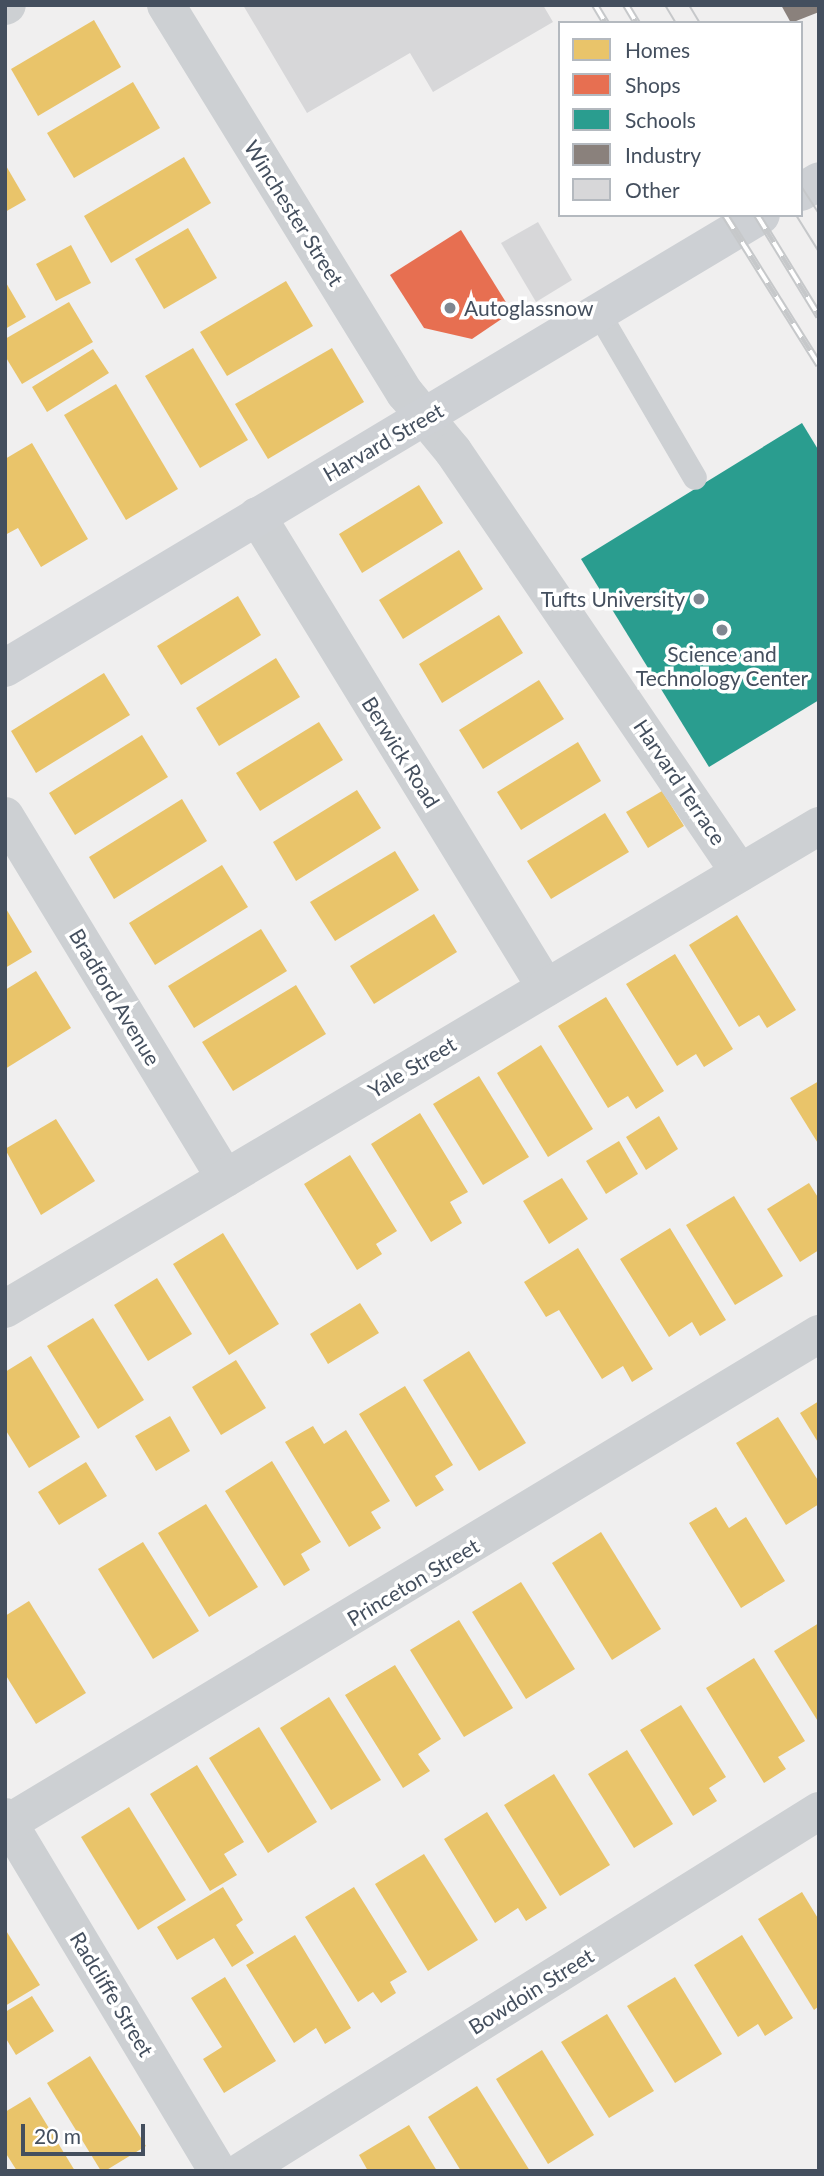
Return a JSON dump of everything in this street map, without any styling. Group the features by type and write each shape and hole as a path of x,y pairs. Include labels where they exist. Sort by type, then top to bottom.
{"main road":[{"path":"803,191 819,181"},
{"name":"Harvard Street","path":"5,668 758,217"}],"street":[{"name":"Winchester Street","path":"166,5 424,419"},
{"name":"Harvard Terrace","path":"424,419 453,451 740,873"},
{"name":"Berwick Road","path":"257,516 546,988"},
{"name":"Bradford Avenue","path":"5,816 225,1178"},
{"name":"Yale Street","path":"5,1309 819,826"},
{"name":"Princeton Street","path":"6,1821 819,1334"},
{"name":"Bowdoin Street","path":"242,2171 819,1811"},
{"name":"Radcliffe Street","path":"6,1821 218,2171"}],"lane":[{"path":"598,312 695,478"}],"building: Homes":[{"path":"94,20 121,67 38,116 11,69"},
{"path":"133,82 160,128 74,178 47,133"},
{"path":"184,157 211,203 111,263 84,216"},
{"path":"5,164 26,200 5,212"},
{"path":"188,228 217,278 164,309 135,259"},
{"path":"71,245 91,283 56,301 36,264"},
{"path":"5,281 26,317 5,329"},
{"path":"286,281 313,326 227,376 200,332"},
{"path":"69,302 93,342 22,384 5,356 5,339"},
{"path":"193,348 248,440 200,468 145,376"},
{"path":"332,348 364,402 268,459 235,404"},
{"path":"93,349 109,373 47,412 32,387"},
{"path":"116,384 178,489 126,520 64,415"},
{"path":"32,443 88,539 41,567 18,528 5,535 5,459"},
{"path":"419,485 443,523 362,573 339,534"},
{"path":"459,550 483,589 403,639 379,600"},
{"path":"238,596 261,635 181,685 157,646"},
{"path":"499,615 523,653 442,703 419,664"},
{"path":"276,658 300,697 219,746 196,708"},
{"path":"104,673 130,715 36,773 11,731"},
{"path":"539,680 564,719 483,769 459,730"},
{"path":"319,722 343,760 260,811 236,773"},
{"path":"142,735 168,777 75,835 49,793"},
{"path":"578,742 601,781 521,830 497,792"},
{"path":"357,790 381,828 296,881 273,842"},
{"path":"662,791 684,826 648,848 626,812"},
{"path":"182,799 207,841 114,899 89,857"},
{"path":"605,813 629,852 551,899 527,861"},
{"path":"395,851 419,890 335,941 310,902"},
{"path":"222,865 248,907 155,965 129,923"},
{"path":"5,907 32,952 5,968"},
{"path":"434,914 457,952 374,1004 350,966"},
{"path":"737,915 796,1010 767,1028 759,1015 739,1027 689,945"},
{"path":"261,929 287,971 194,1028 168,986"},
{"path":"675,954 733,1049 704,1067 696,1054 677,1066 626,984"},
{"path":"36,971 71,1028 5,1069 5,990"},
{"path":"296,985 326,1034 233,1091 202,1042"},
{"path":"606,997 664,1091 636,1109 628,1096 608,1108 558,1026"},
{"path":"541,1045 593,1129 548,1157 497,1073"},
{"path":"479,1076 529,1157 483,1185 433,1104"},
{"path":"819,1081 819,1145 790,1098"},
{"path":"420,1113 468,1192 450,1202 462,1223 431,1242 371,1144"},
{"path":"659,1116 678,1149 646,1170 626,1137"},
{"path":"56,1119 95,1181 41,1215 5,1149"},
{"path":"619,1141 638,1174 606,1194 586,1161"},
{"path":"350,1155 397,1231 376,1244 382,1254 357,1270 304,1184"},
{"path":"562,1178 588,1219 549,1244 523,1201"},
{"path":"809,1183 819,1199 819,1250 800,1262 767,1209"},
{"path":"734,1196 783,1276 735,1305 686,1225"},
{"path":"670,1228 726,1320 700,1336 692,1322 669,1337 620,1259"},
{"path":"223,1233 279,1324 229,1355 173,1264"},
{"path":"578,1248 653,1369 632,1382 623,1366 602,1379 559,1310 546,1317 524,1282"},
{"path":"157,1278 192,1334 148,1361 114,1305"},
{"path":"360,1303 379,1333 328,1364 310,1334"},
{"path":"93,1318 144,1400 98,1429 47,1346"},
{"path":"469,1351 526,1443 479,1471 423,1380"},
{"path":"31,1356 80,1437 29,1468 5,1429 5,1372"},
{"path":"236,1360 266,1408 221,1435 192,1387"},
{"path":"405,1386 453,1465 435,1476 444,1490 416,1507 359,1414"},
{"path":"819,1401 819,1444 800,1413"},
{"path":"170,1416 190,1451 156,1471 135,1436"},
{"path":"778,1417 819,1482 819,1504 786,1525 736,1443"},
{"path":"313,1426 324,1444 346,1430 390,1501 371,1512 381,1528 349,1547 285,1442"},
{"path":"272,1461 321,1542 301,1554 310,1570 284,1586 225,1491"},
{"path":"86,1462 107,1496 59,1525 38,1492"},
{"path":"206,1504 258,1587 209,1617 158,1533"},
{"path":"716,1507 729,1528 746,1517 785,1581 741,1608 689,1523"},
{"path":"601,1532 661,1629 612,1660 552,1563"},
{"path":"143,1542 199,1631 153,1659 98,1569"},
{"path":"521,1582 575,1669 526,1699 472,1612"},
{"path":"29,1601 86,1693 36,1724 5,1674 5,1616"},
{"path":"459,1620 513,1708 464,1737 410,1650"},
{"path":"819,1623 819,1723 774,1651"},
{"path":"754,1658 805,1741 778,1757 786,1769 764,1783 706,1688"},
{"path":"395,1665 441,1739 418,1754 430,1771 403,1788 345,1695"},
{"path":"329,1697 381,1780 331,1810 280,1728"},
{"path":"681,1705 726,1777 709,1788 717,1801 693,1816 640,1730"},
{"path":"259,1727 317,1822 268,1853 209,1758"},
{"path":"627,1750 673,1824 634,1848 588,1774"},
{"path":"197,1765 244,1842 224,1854 237,1875 210,1891 150,1794"},
{"path":"554,1774 610,1865 560,1896 504,1805"},
{"path":"129,1807 186,1900 138,1930 81,1837"},
{"path":"487,1812 547,1908 526,1921 518,1908 495,1923 444,1839"},
{"path":"424,1854 478,1940 428,1971 375,1884"},
{"path":"223,1887 243,1920 236,1925 254,1953 232,1967 214,1938 177,1960 157,1927"},
{"path":"354,1887 407,1972 390,1982 396,1993 381,2003 373,1992 358,2002 305,1917"},
{"path":"802,1892 819,1920 819,2006 814,2010 758,1919"},
{"path":"5,1929 40,1985 5,2006"},
{"path":"295,1935 351,2028 325,2044 316,2028 294,2043 246,1965"},
{"path":"742,1935 793,2018 765,2036 758,2024 738,2037 694,1965"},
{"path":"225,1977 276,2061 224,2093 203,2059 222,2047 191,1998"},
{"path":"675,1977 722,2054 675,2083 627,2006"},
{"path":"32,1996 54,2031 16,2055 5,2037 5,2012"},
{"path":"607,2014 654,2091 609,2118 561,2042"},
{"path":"542,2050 594,2135 548,2164 496,2079"},
{"path":"90,2056 146,2146 105,2171 101,2171 47,2083"},
{"path":"477,2086 530,2171 461,2171 428,2117"},
{"path":"30,2097 75,2171 17,2171 5,2152 5,2112"},
{"path":"409,2125 437,2171 368,2171 359,2155"}],"building: Shops":[{"path":"461,230 512,312 472,339 424,328 390,275"}],"building: Schools":[{"name":"Science and Technology Center","path":"802,423 819,451 819,700 709,767 581,559"}],"building: Industry":[{"path":"781,5 819,5 819,12 790,21"}],"building: Other":[{"path":"243,5 543,5 553,22 433,92 410,53 307,113"},
{"path":"538,222 572,280 536,302 501,243"}],"tram line":[{"path":"665,5 675,21"},
{"path":"689,5 699,21"},
{"path":"803,189 819,214"},
{"path":"797,217 819,252"}],"railway":[{"path":"595,5 605,21"},
{"path":"626,5 636,21"},
{"path":"726,217 819,365"},
{"path":"758,217 819,316"}],"place":[{"name":"Autoglassnow","path":"450,308"},
{"name":"Tufts University","path":"699,599"},
{"name":"Science and Technology Center","path":"722,630"}]}
